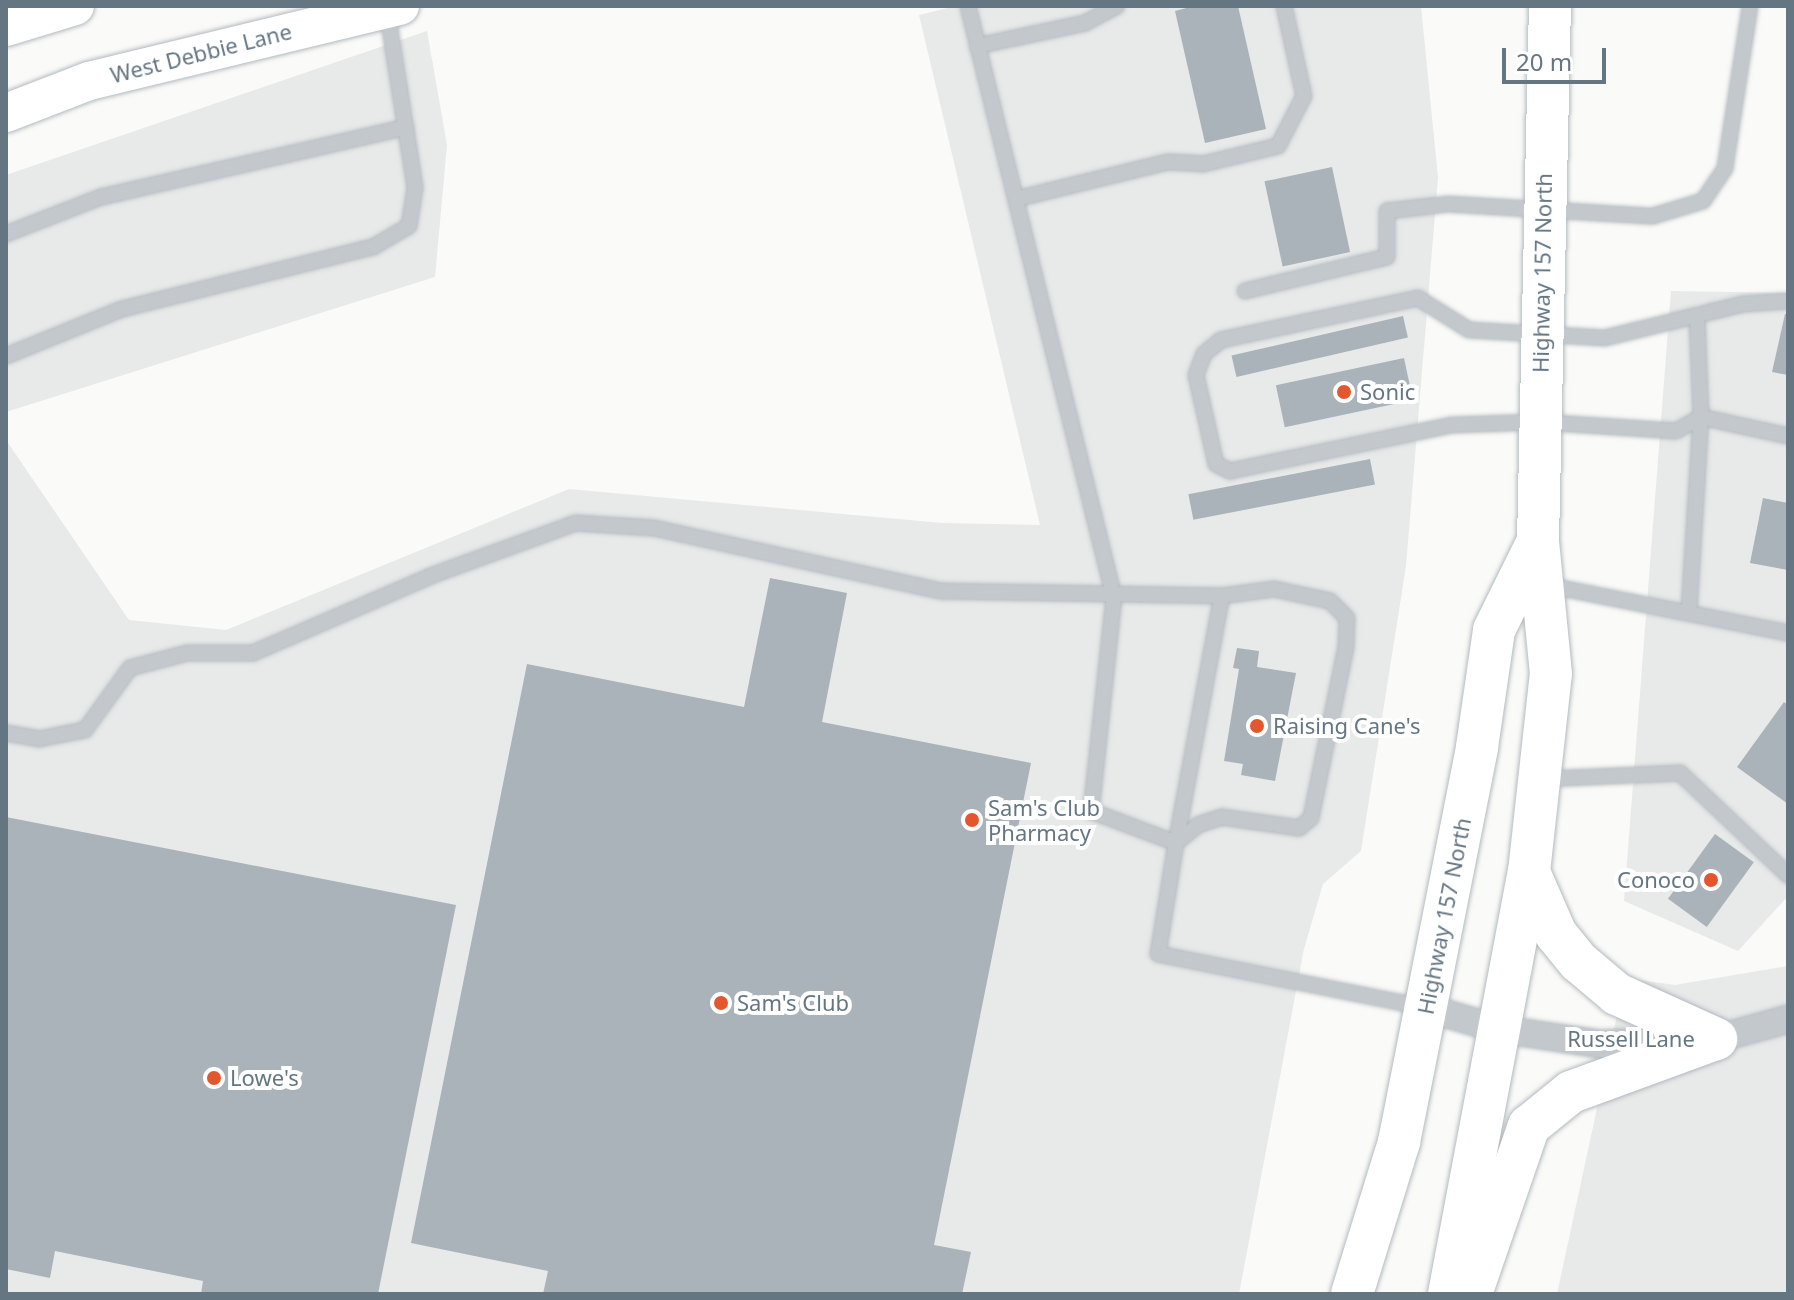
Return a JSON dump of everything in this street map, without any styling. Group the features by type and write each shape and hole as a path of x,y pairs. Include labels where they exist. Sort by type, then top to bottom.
{"main road":[{"path":"6,27 75,6"},
{"name":"Highway 157 North","path":"1449,1294 1529,872 1542,779 1551,674 1538,541 1542,207 1550,6"},
{"name":"West Debbie Lane","path":"6,113 89,81 391,7"},
{"name":"Highway 157 North","path":"1352,1294 1399,1142 1427,1008 1494,630 1538,541"},
{"path":"1529,872 1556,934 1579,962 1617,994 1716,1039"},
{"path":"1471,1294 1529,1126 1571,1092 1716,1039"}],"street":[{"name":"Russell Lane","path":"1427,1008 1498,1029 1601,1044 1716,1039 1788,1019"}],"lane":[{"path":"968,6 1114,597 1091,811 1176,843"},
{"path":"977,46 1085,23 1117,6"},
{"path":"1016,199 1168,162 1203,164 1278,146 1304,96 1284,6"},
{"path":"1245,291 1387,257 1387,211 1448,204 1542,207 1653,216 1703,201 1725,168 1750,6"},
{"path":"6,356 122,309 373,247 409,226 415,187 391,7"},
{"path":"6,234 101,197 406,127"},
{"path":"1788,301 1743,304 1697,319 1605,338 1540,331 1469,330 1418,298 1221,340 1204,354 1196,375 1216,464 1230,471 1452,425 1539,422 1676,431 1701,417 1788,436"},
{"path":"1689,612 1701,417 1697,319"},
{"path":"6,733 39,739 85,730 130,668 187,653 253,653 433,575 576,523 654,528 941,591 1114,597 1222,596 1274,589 1330,601 1347,618 1346,647 1311,818 1299,828 1222,817 1198,825 1176,843"},
{"path":"1542,584 1788,633"},
{"path":"1222,596 1158,954 1427,1008"},
{"path":"1542,779 1680,773 1788,875"}],"shaded area":[{"path":"956,6 1421,6 1438,178 1406,566 1361,851 1323,884 1304,949 1239,1294 6,1294 6,440 129,620 226,630 569,489 942,523 1040,525 919,15"},
{"path":"427,31 447,145 435,277 6,412 6,175"},
{"path":"1671,291 1788,293 1788,896 1738,951 1624,901"},
{"path":"1788,966 1788,1294 1557,1294 1625,978 1675,985"}],"building":[{"path":"1194,6 1238,6 1266,129 1205,143 1175,11"},
{"path":"1332,167 1350,252 1283,266 1265,181"},
{"path":"1785,314 1788,314 1788,375 1772,372"},
{"path":"1403,316 1408,337 1236,377 1232,356"},
{"name":"Sonic","path":"1404,358 1413,400 1285,427 1276,385"},
{"path":"1370,459 1375,485 1193,520 1188,494"},
{"path":"1763,498 1788,503 1788,570 1750,563"},
{"name":"Sam's Club","path":"770,578 847,593 822,722 1031,763 934,1245 971,1252 962,1294 543,1294 548,1271 411,1243 527,664 744,707"},
{"name":"Raising Cane's","path":"1237,648 1259,651 1257,667 1296,673 1275,781 1241,775 1243,764 1224,761 1239,669 1233,668"},
{"path":"1784,702 1788,705 1788,804 1737,767"},
{"name":"Lowe's","path":"6,817 456,905 378,1294 201,1294 203,1281 55,1251 50,1278 6,1269"},
{"name":"Conoco","path":"1715,834 1754,862 1707,927 1668,899"}],"place":[{"name":"Sonic","path":"1344,392"},
{"name":"Raising Cane's","path":"1257,726"},
{"name":"Sam's Club Pharmacy","path":"972,820"},
{"name":"Conoco","path":"1711,880"},
{"name":"Sam's Club","path":"721,1003"},
{"name":"Lowe's","path":"214,1078"}]}
